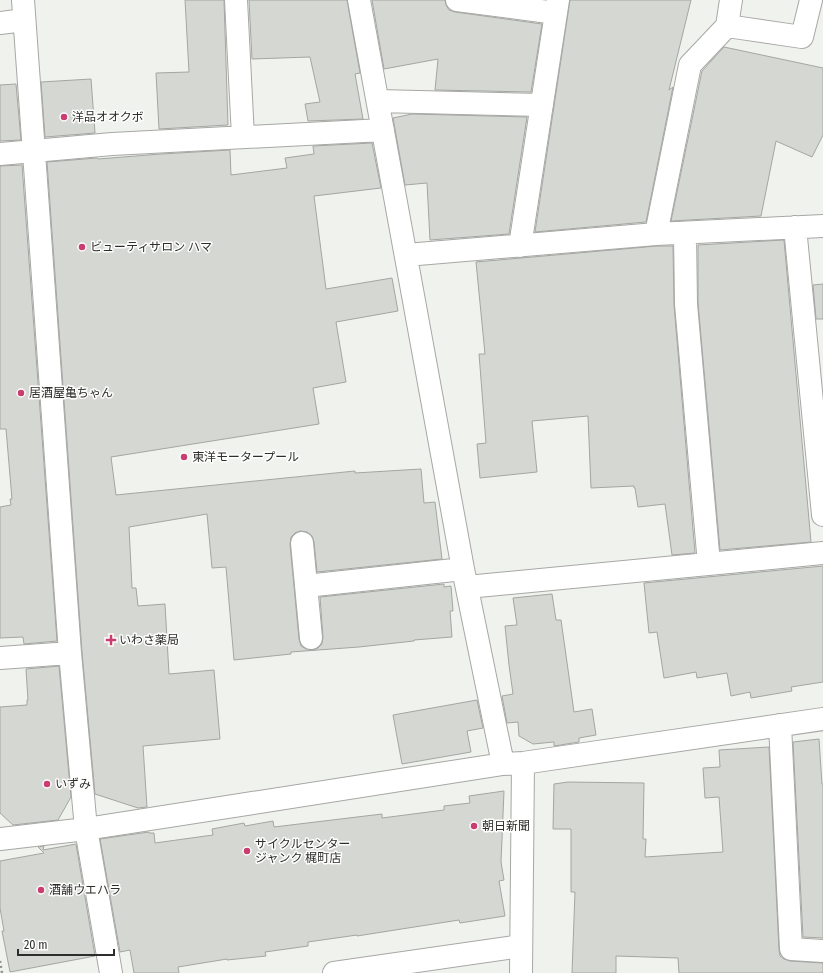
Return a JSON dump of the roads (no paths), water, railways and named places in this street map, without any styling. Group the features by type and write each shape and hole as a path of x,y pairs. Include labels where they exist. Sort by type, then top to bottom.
{"street":[{"path":"236,0 243,137"},
{"path":"359,0 465,578 513,764 521,946 520,973"},
{"path":"457,0 557,6 520,246"},
{"path":"656,234 690,65 727,26 731,0"},
{"path":"727,26 802,38 811,0"},
{"path":"0,22 23,10 70,653 86,829 111,973"},
{"path":"378,101 542,105"},
{"path":"0,154 112,144 383,130"},
{"path":"406,255 656,234 823,226"},
{"path":"795,227 823,515"},
{"path":"685,233 686,304 709,564"},
{"path":"302,543 311,638"},
{"path":"306,586 709,564 823,554"},
{"path":"0,658 70,653"},
{"path":"0,839 86,829 513,764 823,719"},
{"path":"780,725 791,949 823,951"},
{"path":"334,973 521,946"}],"place":[{"name":"洋品オオクボ","path":"64,117"},
{"name":"ビューティサロン ハマ","path":"82,247"},
{"name":"居酒屋亀ちゃん","path":"21,393"},
{"name":"東洋モータープール","path":"184,457"},
{"name":"いわさ薬局","path":"111,640"},
{"name":"いずみ","path":"47,784"},
{"name":"朝日新聞","path":"474,826"},
{"name":"サイクルセンター ジャンク 梶町店","path":"247,851"},
{"name":"酒舗ウエハラ","path":"41,890"}]}
